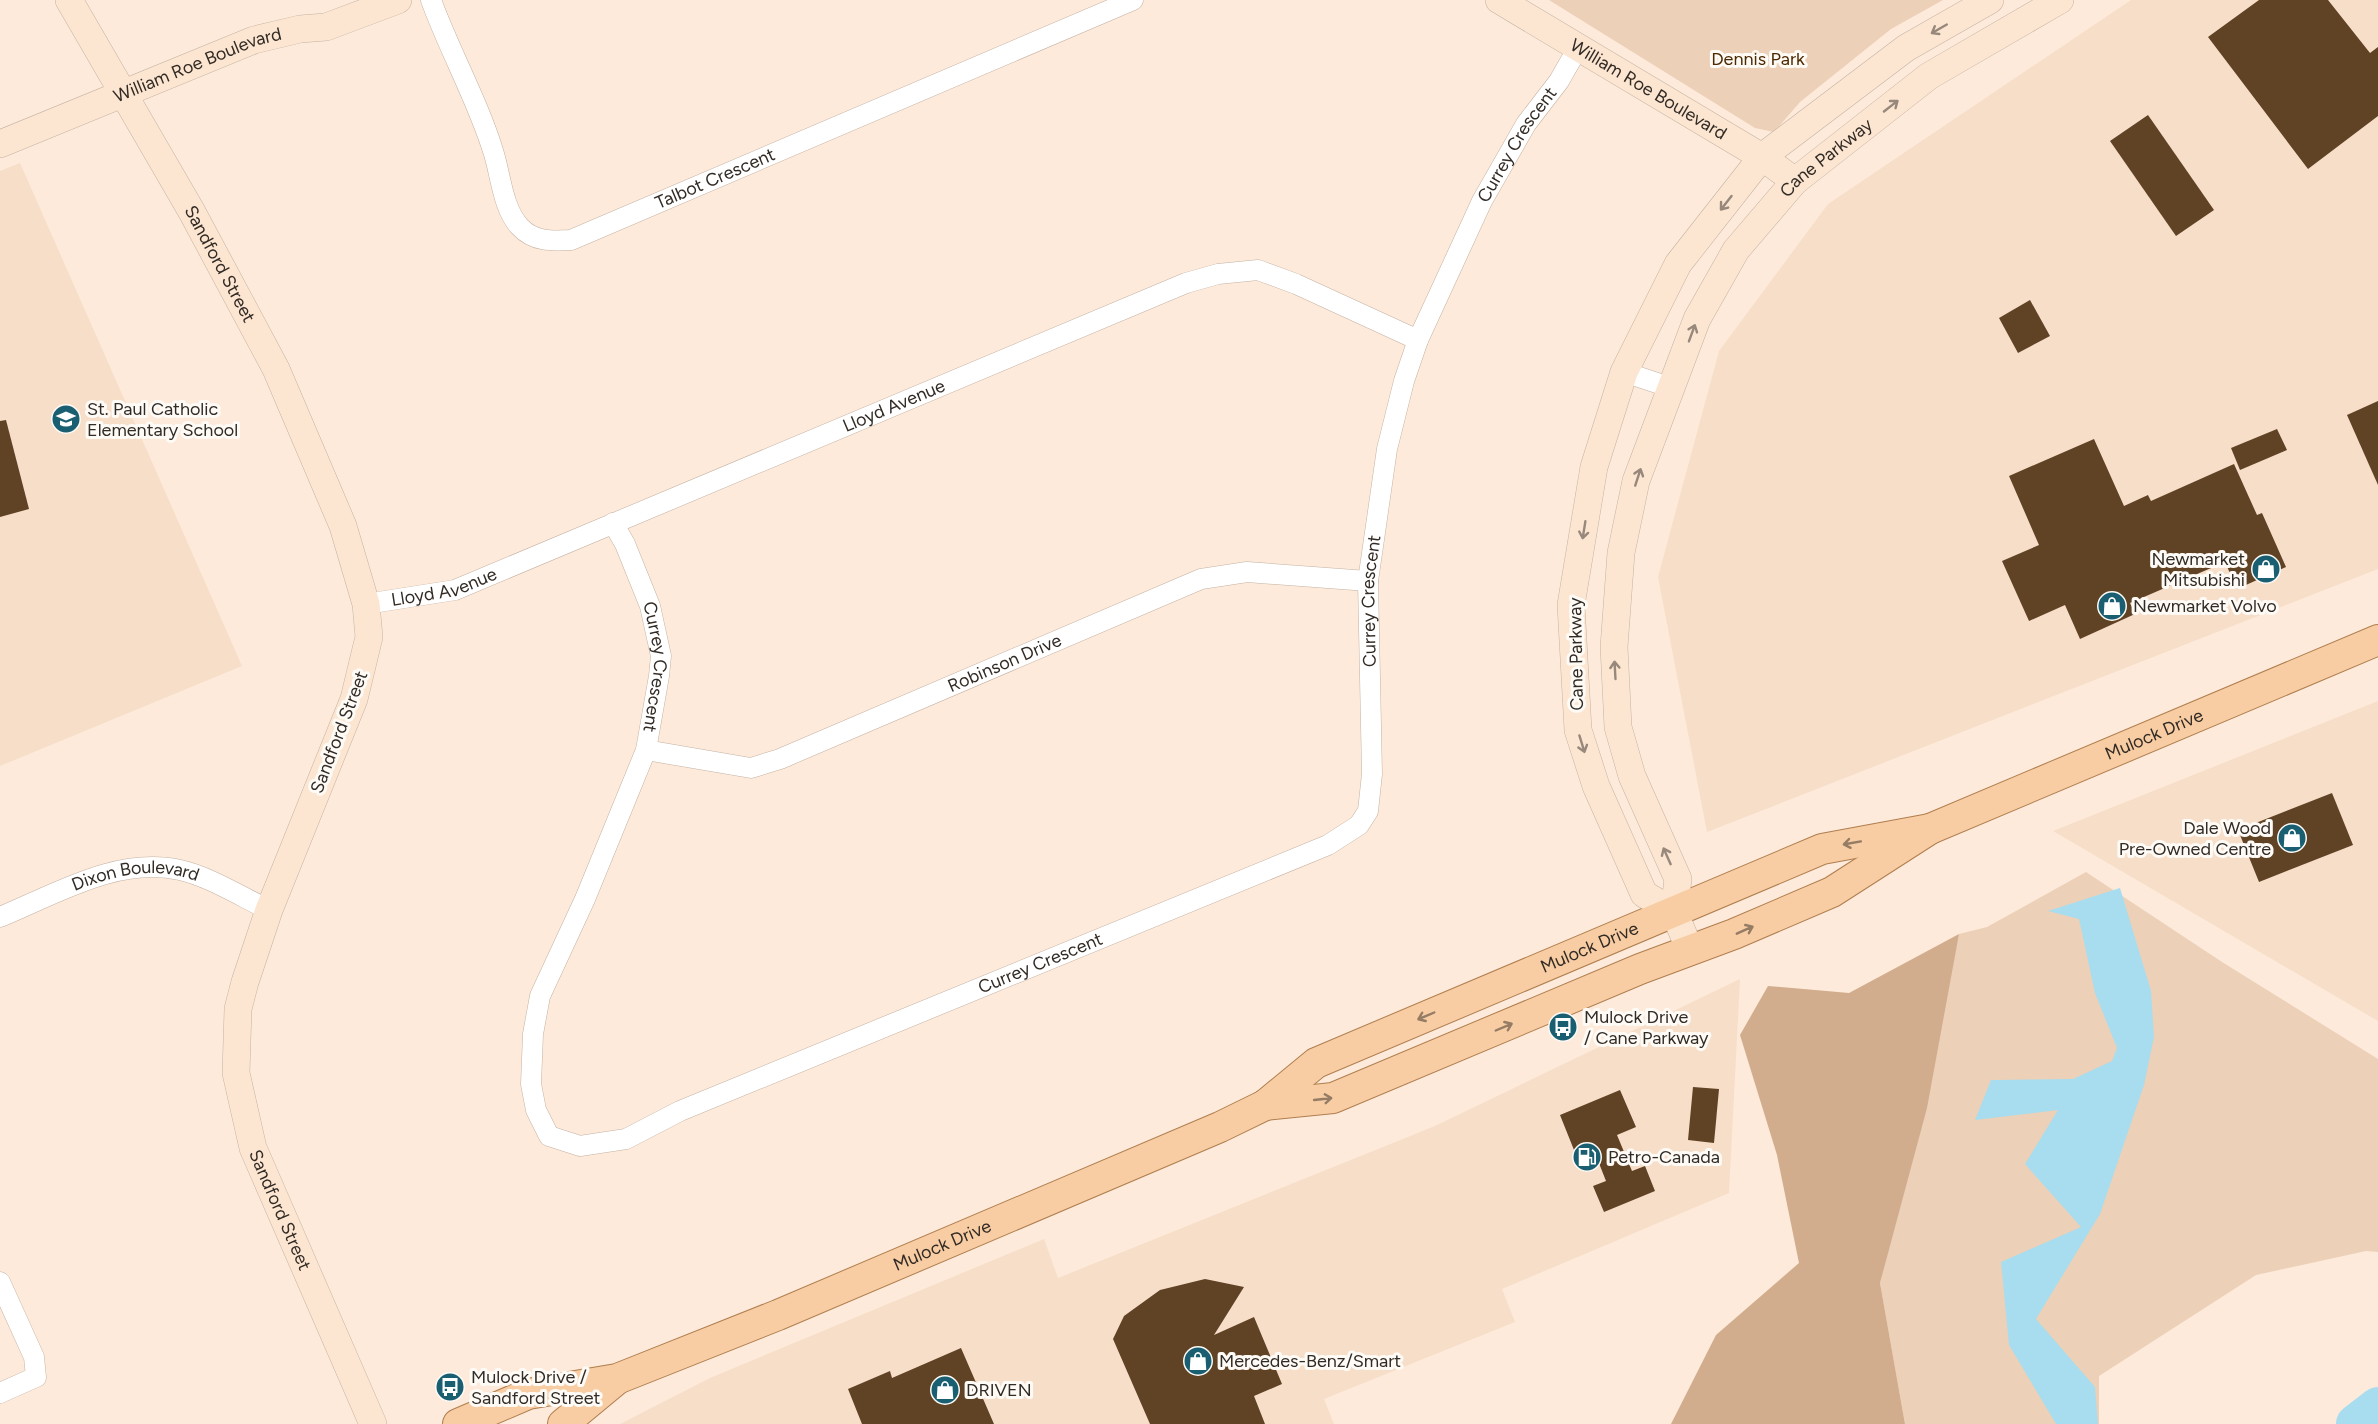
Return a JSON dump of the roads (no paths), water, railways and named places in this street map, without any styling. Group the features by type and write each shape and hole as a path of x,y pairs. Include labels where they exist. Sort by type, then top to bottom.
{"main road":[{"name":"Mulock Drive","path":"1265,1105 1333,1098 1832,892 1930,829 2378,640"},
{"name":"Mulock Drive","path":"458,1424 528,1394 617,1379 778,1315 1265,1105 1317,1063 1822,849 1930,829"},
{"name":"Mulock Drive","path":"562,1424 617,1379"}],"street":[{"name":"Sandford Street","path":"69,0 122,95 192,212 276,369 343,526 366,604 369,637 354,699 269,910 238,1009 236,1073 253,1148 373,1424"},
{"name":"William Roe Boulevard","path":"0,144 254,40 300,29 326,27 398,0"},
{"name":"Talbot Crescent","path":"431,0 494,153 513,218 528,233 538,239 555,241 571,240 1133,0"},
{"name":"William Roe Boulevard","path":"1500,0 1762,157 1795,181"},
{"name":"Cane Parkway","path":"1674,912 1644,894 1596,786 1578,730 1571,605 1594,467 1624,372 1678,264 1762,157 1906,48 1990,0"},
{"name":"Cane Parkway","path":"1690,950 1674,912 1678,879 1632,776 1618,727 1614,647 1621,553 1636,481 1697,319 1737,250 1795,181 1929,76 2060,0"},
{"name":"Currey Crescent","path":"613,523 625,544 650,606 661,656 646,750 585,899 540,996 533,1034 531,1084 541,1123 549,1136 580,1146 626,1139 680,1111 1328,845 1359,825 1368,812 1372,774 1368,581 1387,449 1418,340 1491,184 1526,124 1559,81 1579,46"},
{"name":"Lloyd Avenue","path":"366,604 455,590 1186,283 1218,274 1258,270 1296,284 1418,340"},
{"path":"1624,372 1672,388"},
{"name":"Robinson Drive","path":"646,750 751,768 780,759 1201,579 1247,572 1368,581"},
{"name":"Dixon Boulevard","path":"0,917 96,878 129,868 152,866 182,870 269,910"},
{"path":"0,1281 34,1357 36,1377 0,1393"}],"water":[{"path":"2120,888 2151,991 2154,1037 2144,1085 2100,1214 2036,1319 2095,1387 2098,1424 2056,1424 2009,1345 2001,1262 2081,1227 2025,1164 2058,1110 1975,1120 1991,1080 2073,1079 2112,1061 2117,1048 2095,993 2079,919 2048,911"}],"waterway":[{"path":"2356,1424 2378,1407"}],"place":[{"name":"St. Paul Catholic Elementary School","path":"66,419"},
{"name":"Newmarket Mitsubishi","path":"2266,569"},
{"name":"Newmarket Volvo","path":"2112,606"},
{"name":"Dale Wood Pre-Owned Centre","path":"2292,838"},
{"name":"Mulock Drive / Cane Parkway","path":"1563,1027"},
{"name":"Petro-Canada","path":"1587,1157"},
{"name":"Mercedes-Benz/Smart","path":"1198,1361"},
{"name":"Mulock Drive / Sandford Street","path":"450,1387"},
{"name":"DRIVEN","path":"945,1390"}],"park label":[{"name":"Dennis Park","path":"1758,59"}]}
